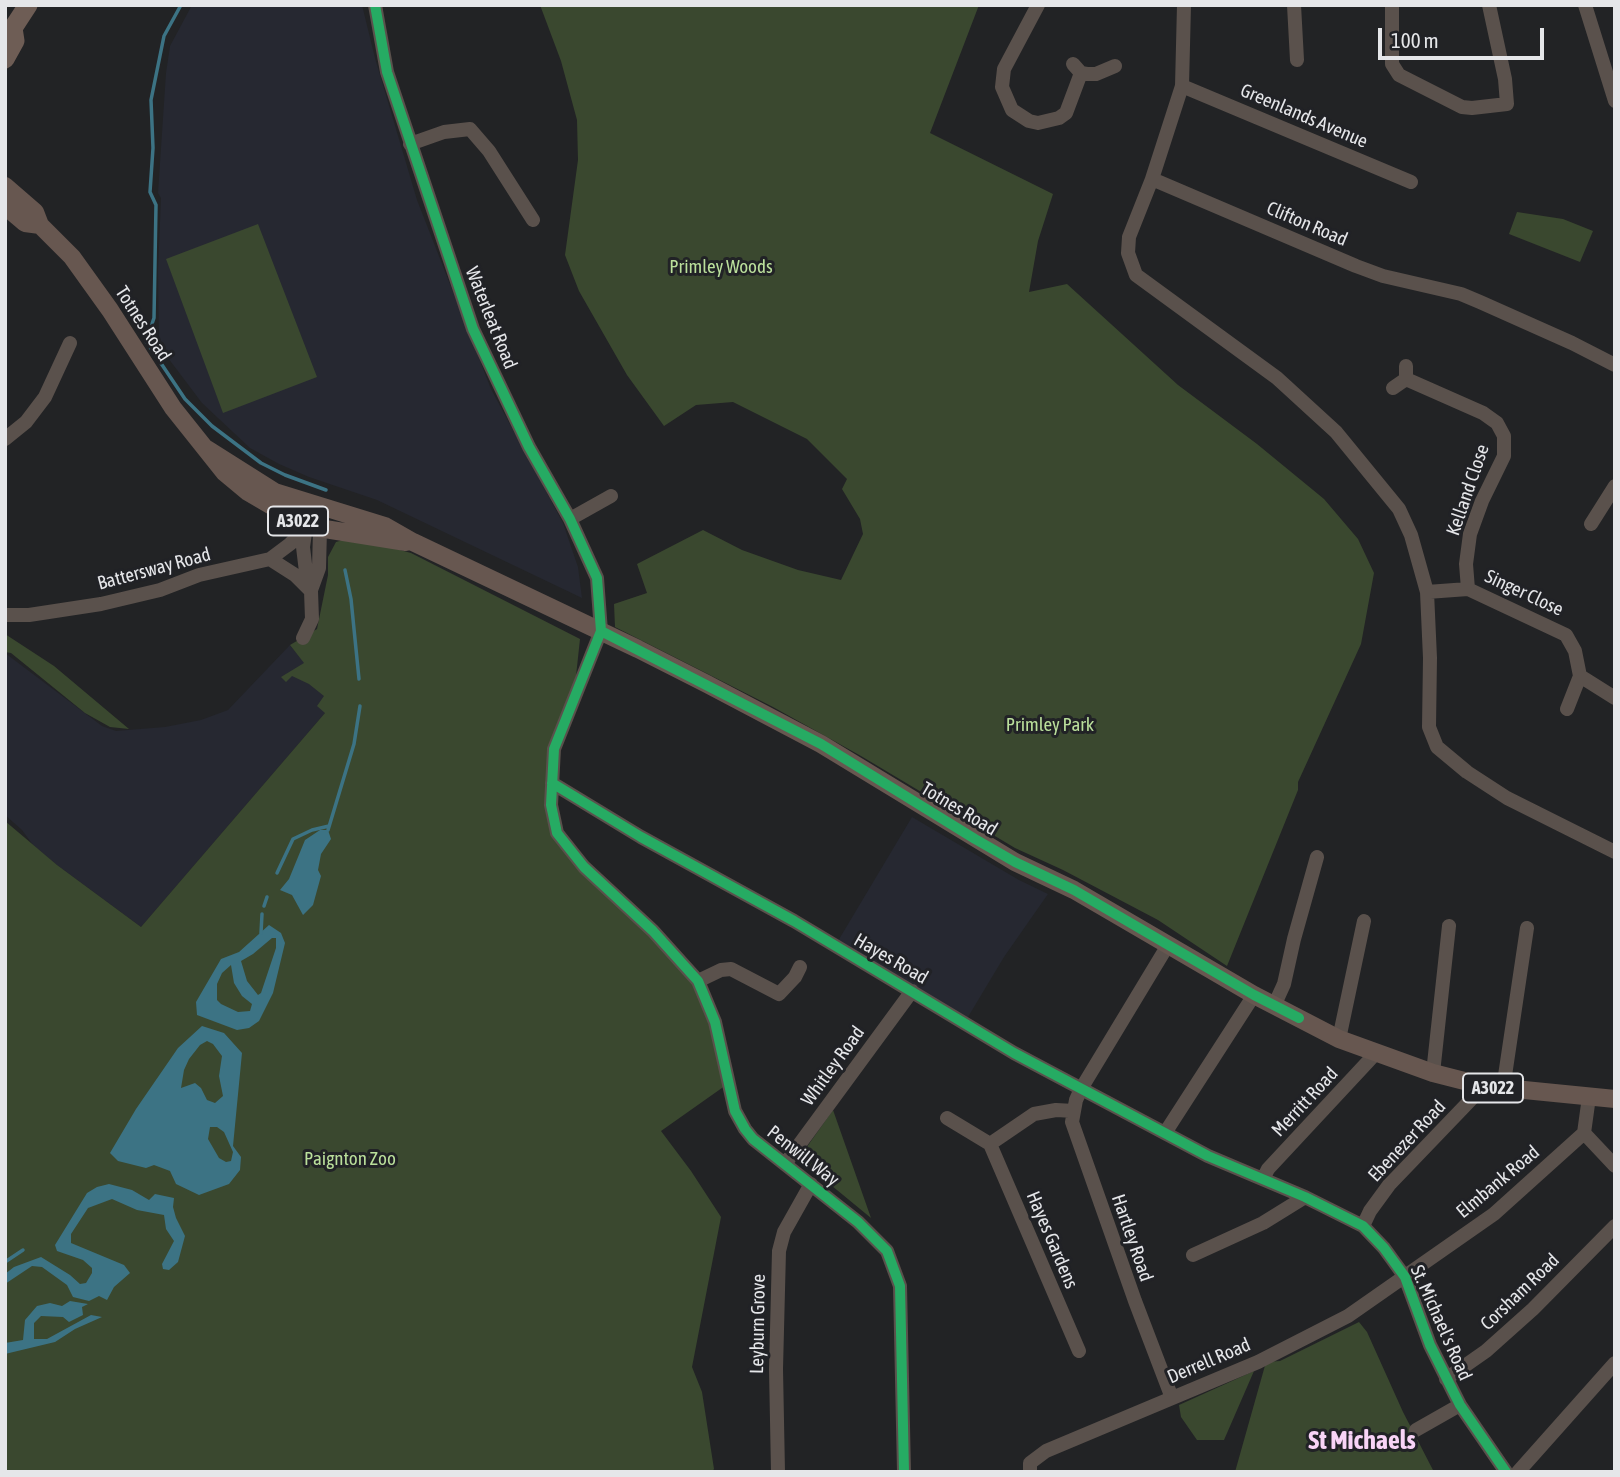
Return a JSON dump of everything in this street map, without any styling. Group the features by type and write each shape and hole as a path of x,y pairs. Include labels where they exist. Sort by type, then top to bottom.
{"highway":[{"path":"8,45 28,5"}],"main road":[{"name":"Totnes Road","path":"5,186 35,212 40,225 72,257 110,310 173,408 224,472 248,492 318,521 385,526 413,542 601,631 821,744 1015,862 1074,890 1254,995 1339,1039 1433,1073 1484,1086 1615,1099"},
{"name":"Totnes Road","path":"5,205 25,223 40,225"},
{"name":"Totnes Road","path":"207,449 275,492 302,502 318,521"}],"street":[{"name":"Waterleat Road","path":"375,5 387,72 473,329 529,447 570,519 597,578 601,631"},
{"path":"1038,5 1004,69 1002,87 1012,110 1029,121 1038,123 1059,118 1066,113 1077,68 1096,74 1115,66"},
{"path":"1184,5 1182,86 1152,179 1129,237 1128,253 1136,275 1278,378 1336,432 1399,509 1411,535 1427,593 1429,727 1437,747 1467,772 1507,798 1615,852"},
{"path":"1294,5 1297,60"},
{"path":"1392,5 1392,64 1399,75 1462,107 1507,104 1489,5"},
{"path":"1585,5 1615,102"},
{"name":"Greenlands Avenue","path":"1182,86 1413,183"},
{"path":"410,144 444,132 470,129 489,151 533,220"},
{"name":"Clifton Road","path":"1152,179 1356,266 1461,294 1615,365"},
{"path":"5,439 26,422 46,397 70,343"},
{"name":"Kelland Close","path":"1393,388 1406,373 1483,413 1497,423 1504,436 1504,456 1482,501 1470,534 1466,564 1468,589"},
{"path":"1591,524 1615,486"},
{"path":"570,519 611,496"},
{"path":"303,638 312,618 311,591 318,568 318,521"},
{"name":"Battersway Road","path":"5,615 29,615 101,604 160,590 199,575 270,559 318,521"},
{"path":"270,559 295,575 311,591"},
{"name":"Singer Close","path":"1427,593 1468,589 1566,635 1575,651 1580,676"},
{"path":"552,783 554,749 601,631"},
{"path":"1567,709 1580,676 1615,698"},
{"name":"Penwill Way","path":"552,783 551,805 557,833 584,867 653,931 698,981 715,1022 738,1120 753,1139 872,1234 887,1251 900,1286 904,1472"},
{"name":"Hayes Road","path":"552,783 641,837 794,921 1014,1053 1208,1156 1305,1197 1363,1226"},
{"path":"1274,1006 1284,984 1317,857"},
{"path":"1339,1039 1364,921"},
{"path":"1433,1073 1449,926"},
{"path":"1503,1089 1527,928"},
{"name":"Hartley Road","path":"1168,945 1081,1088 1072,1122 1172,1398"},
{"path":"698,981 721,970 731,969 779,994 795,977 800,967"},
{"name":"Whitley Road","path":"785,1164 912,991"},
{"path":"1164,1133 1254,995"},
{"name":"Merritt Road","path":"1263,1179 1268,1169 1376,1053"},
{"name":"Ebenezer Road","path":"1363,1226 1370,1211 1389,1185 1484,1086"},
{"path":"1589,1097 1584,1133 1615,1166"},
{"path":"947,1118 990,1144 1034,1114 1056,1110 1074,1111"},
{"name":"Elmbank Road","path":"1405,1277 1494,1214 1584,1133"},
{"name":"Hayes Gardens","path":"990,1144 1079,1351"},
{"name":"Leyburn Grove","path":"778,1472 776,1369 779,1251 784,1232 811,1184"},
{"path":"1193,1255 1263,1223 1305,1197"},
{"name":"St. Michael's Road","path":"1363,1226 1384,1248 1405,1277 1430,1345 1446,1379 1460,1405 1506,1472"},
{"name":"Corsham Road","path":"1446,1379 1486,1352 1505,1335 1615,1226"},
{"name":"Derrell Road","path":"1030,1472 1030,1463 1046,1451 1258,1362 1348,1316 1405,1277"},
{"path":"1518,1472 1615,1363"},
{"path":"1416,1430 1460,1405"}],"shaded area":[{"path":"192,5 362,5 417,200 491,389 563,523 578,567 582,598 377,500 309,477 250,448 202,403 159,346 161,198 158,193 166,73 170,46"},
{"path":"290,645 331,696 325,713 141,927 57,865 33,845 22,830 5,815 5,653 102,726 116,731 165,727 201,720 228,710"},
{"path":"912,817 1019,880 1048,894 1004,957 965,1022 835,946"}],"green space":[{"name":"Primley Woods","path":"540,5 979,5 930,133 1053,194 1038,241 1029,292 1067,284 1178,385 1257,444 1324,499 1358,539 1374,573 1361,644 1298,782 1298,790 1227,966 1158,920 1015,848 773,707 615,627 614,604 647,593 637,564 703,530 742,550 798,570 841,580 863,534 860,519 842,489 847,479 807,439 733,402 696,405 664,426 627,375 579,291 565,255 578,160 577,120 561,61"},
{"path":"1517,212 1563,219 1593,231 1580,262 1509,234"},
{"path":"258,224 317,377 223,413 166,259"},
{"name":"Paignton Zoo","path":"353,537 411,553 580,639 573,704 554,749 557,833 698,981 729,1083 661,1131 721,1217 692,1367 702,1392 714,1469 712,1472 5,1472 5,821 57,865 141,927 325,713 317,706 324,696 309,684 292,676 286,682 281,677 304,663 290,645 317,629 328,575 328,557 336,542"},
{"path":"5,634 54,666 129,729 110,727 85,713 11,653 5,652"},
{"path":"833,1110 871,1218 809,1167 803,1157 804,1151"},
{"path":"1359,1322 1367,1332 1434,1472 1235,1472 1266,1362 1280,1361"},
{"path":"1254,1371 1224,1440 1197,1440 1181,1417 1179,1405"}],"water":[{"path":"320,830 328,830 331,839 321,854 318,870 321,876 313,905 303,915 292,895 280,890 289,879 305,840"},
{"path":"269,925 281,933 285,943 273,993 259,1021 249,1028 237,1030 197,1015 196,1002 221,959 239,952","holes":["272,938 276,938 276,948 258,995 247,981 241,961","231,965 234,983 242,996 252,1004 250,1011 238,1012 217,1000 217,984 222,973"]},
{"path":"202,1026 224,1033 242,1053 233,1146 241,1157 240,1170 229,1184 199,1195 176,1184 170,1171 154,1165 146,1168 118,1161 110,1153 178,1048","holes":["207,1041 213,1044 222,1056 219,1076 223,1096 215,1103 207,1100 195,1083 181,1088 189,1059 200,1045","210,1127 217,1127 224,1132 233,1152 231,1161 226,1162 219,1158 208,1139"]},
{"path":"109,1184 132,1190 149,1200 155,1194 174,1198 176,1218 185,1236 178,1262 169,1270 163,1269 162,1264 174,1241 166,1229 164,1215 137,1210 112,1199 88,1208 71,1234 71,1243 124,1265 130,1273 114,1287 107,1300 99,1296 89,1301 73,1297 67,1285 42,1267 32,1266 5,1284 5,1274 14,1267 41,1257 80,1284 86,1283 92,1268 83,1260 57,1251 55,1245 87,1193"},
{"path":"70,1301 88,1304 82,1307 83,1315 69,1322 63,1317 41,1316 34,1323 34,1339 47,1339 91,1315 102,1317 55,1342 5,1354 5,1343 23,1340 25,1320 37,1306 50,1303 62,1306"}],"waterway":[{"path":"181,5 164,36 151,100 153,148 150,192 156,205 154,318 146,341 185,399 212,426 261,463 326,490"},
{"path":"345,570 351,599 359,679"},
{"path":"328,830 354,744 360,706"},
{"path":"277,873 293,839 329,826"},
{"path":"264,906 267,897"},
{"path":"261,933 262,914"},
{"path":"5,1262 23,1250"}],"cycle path":[{"path":"375,5 387,72 473,329 529,447 570,519 597,578 601,631 554,749 551,805 557,833 584,867 653,931 698,981 715,1022 735,1111 745,1129 753,1139 858,1222 887,1251 900,1286 904,1472"},
{"path":"601,631 821,744 1015,862 1074,890 1254,995 1299,1018"},
{"path":"552,783 641,837 794,921 1014,1053 1208,1156 1305,1197 1363,1226 1384,1248 1405,1277 1430,1345 1460,1405 1506,1472"}],"district":[{"name":"St Michaels","path":"1362,1441"}],"park label":[{"name":"Primley Park","path":"1050,725"}]}
